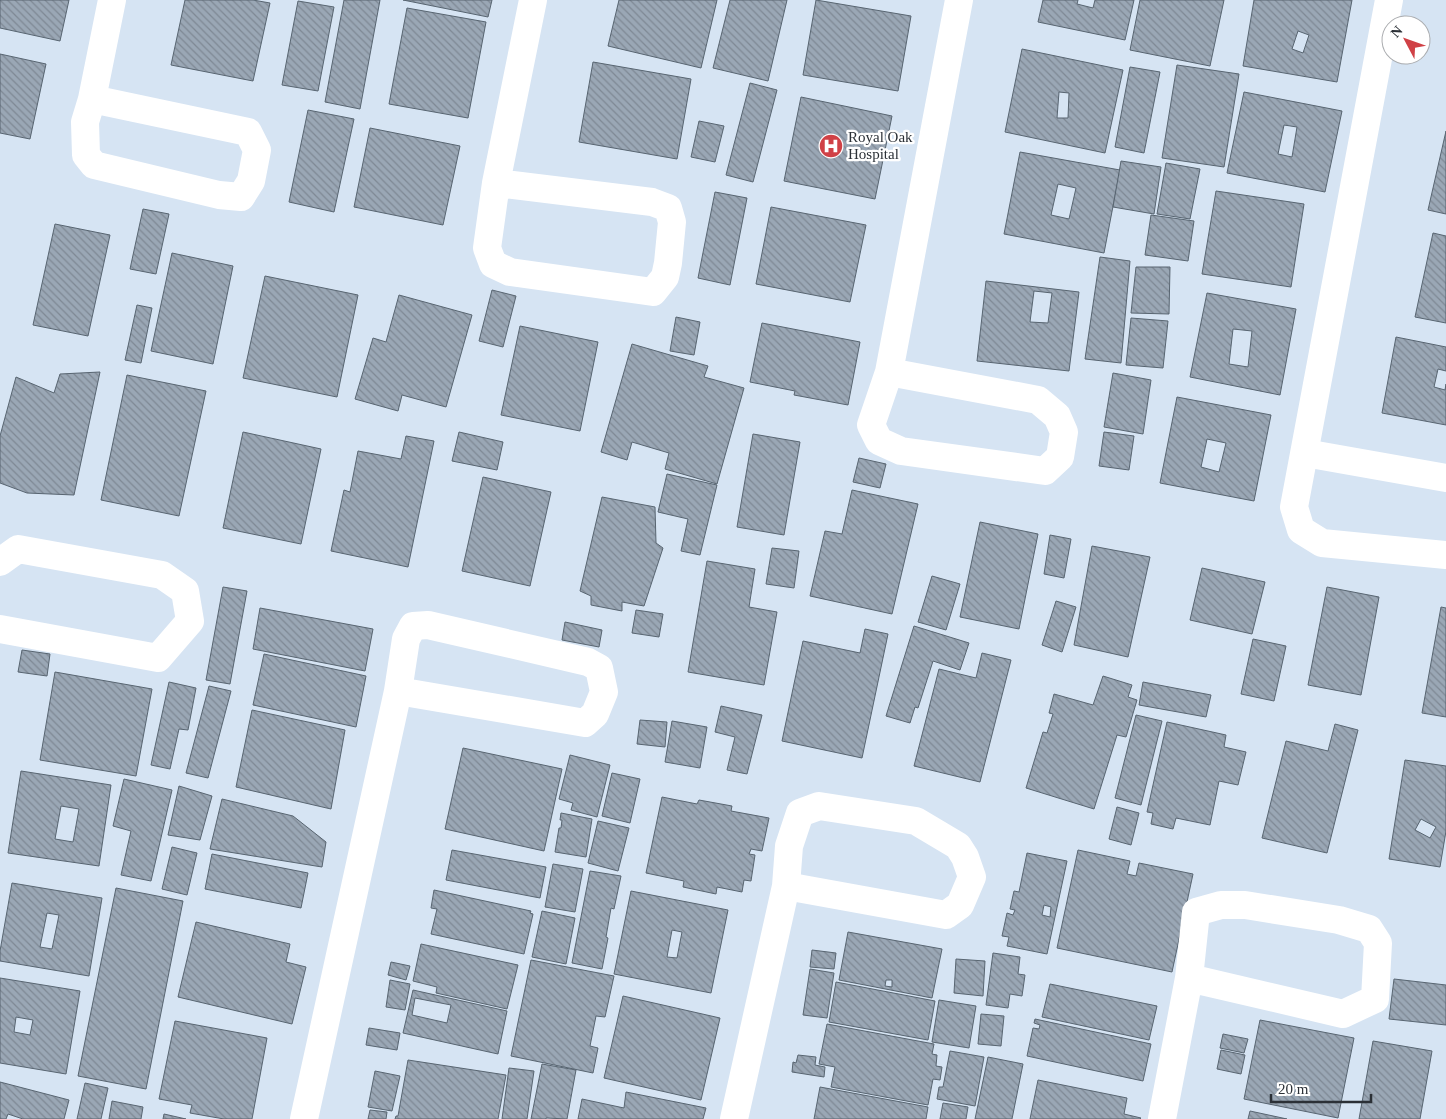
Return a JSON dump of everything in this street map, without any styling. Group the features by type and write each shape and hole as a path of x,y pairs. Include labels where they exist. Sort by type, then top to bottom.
{"street":[{"path":"92,98 248,132 257,150 251,181 242,197 219,195 94,166 86,155 85,122 92,98 112,0"},
{"path":"496,183 652,202 668,208 672,222 665,276 652,292 510,272 493,264 487,248 496,183 533,0"},
{"path":"889,372 1038,400 1057,416 1064,432 1060,457 1045,471 901,451 879,441 871,425 889,372 959,0"},
{"path":"1389,0 1294,507 1301,530 1322,543 1446,554"},
{"path":"1305,453 1446,478"},
{"path":"0,562 18,549 162,575 186,591 190,621 158,658 0,629"},
{"path":"304,1119 398,691 406,640 413,626 428,625 588,662 599,668 604,692 595,714 585,723 398,691"},
{"path":"734,1119 786,886 788,846 800,813 819,806 916,821 958,846 965,857 972,877 960,905 946,916 786,886"},
{"path":"1162,1119 1189,978 1196,912 1221,905 1245,905 1339,920 1369,929 1378,943 1376,999 1343,1014 1189,978"}],"building":[{"path":"0,0 69,0 60,41 0,28"},
{"path":"185,0 253,0 270,3 253,81 171,65"},
{"path":"344,0 380,0 360,109 325,102"},
{"path":"403,0 492,0 488,17"},
{"path":"619,0 717,0 701,68 608,46"},
{"path":"730,0 787,0 768,81 713,68"},
{"path":"816,0 911,16 898,91 803,75"},
{"path":"1043,0 1078,0 1077,4 1093,8 1095,0 1134,0 1125,40 1038,22"},
{"path":"1140,0 1224,0 1210,66 1130,50"},
{"path":"1254,0 1352,0 1337,82 1243,66","holes":["1298,31 1309,35 1303,53 1292,49"]},
{"path":"298,1 334,7 318,91 282,85"},
{"path":"407,8 486,22 468,118 389,104"},
{"path":"1022,49 1123,70 1105,153 1005,132","holes":["1059,92 1069,93 1068,118 1057,118"]},
{"path":"0,54 46,64 30,139 0,133"},
{"path":"593,62 691,79 677,159 579,142"},
{"path":"1177,65 1239,74 1224,167 1162,158"},
{"path":"1130,67 1160,72 1144,153 1115,147"},
{"path":"750,83 777,90 753,182 726,175"},
{"path":"1244,92 1342,111 1325,192 1227,173","holes":["1284,125 1297,127 1292,157 1278,154"]},
{"path":"801,97 892,116 875,199 784,181"},
{"path":"308,110 354,119 334,212 289,202"},
{"path":"699,121 724,126 715,162 691,157"},
{"path":"370,128 460,146 443,225 354,207"},
{"path":"1446,131 1446,214 1428,210"},
{"path":"1020,152 1120,170 1104,253 1004,234","holes":["1058,184 1076,188 1069,219 1051,215"]},
{"path":"1121,161 1161,167 1154,214 1113,207"},
{"path":"1166,163 1200,169 1190,219 1157,214"},
{"path":"1216,191 1304,204 1291,287 1202,274"},
{"path":"715,192 747,198 730,285 698,278"},
{"path":"771,207 866,225 850,302 756,284"},
{"path":"143,209 169,214 156,274 130,269"},
{"path":"1151,215 1194,221 1188,261 1145,255"},
{"path":"55,224 110,235 88,336 33,325"},
{"path":"1433,233 1446,236 1446,323 1415,317"},
{"path":"172,253 233,266 213,364 151,351"},
{"path":"1100,257 1130,261 1121,363 1085,359"},
{"path":"1136,267 1170,267 1169,314 1131,313"},
{"path":"265,276 358,295 337,397 243,378"},
{"path":"986,281 1079,292 1069,371 977,361","holes":["1034,291 1052,293 1048,323 1030,322"]},
{"path":"492,290 516,296 503,347 479,341"},
{"path":"1207,293 1296,309 1280,395 1190,377","holes":["1233,329 1252,331 1248,367 1229,364"]},
{"path":"399,295 472,315 446,407 402,395 398,411 355,399 373,338 386,342"},
{"path":"137,305 152,308 141,363 125,360"},
{"path":"676,317 700,322 694,355 670,351"},
{"path":"1131,318 1168,321 1163,368 1126,365"},
{"path":"762,323 860,342 848,405 794,395 795,391 750,382"},
{"path":"520,326 598,342 580,431 501,415"},
{"path":"1396,337 1446,347 1446,371 1438,369 1434,387 1445,390 1446,384 1446,425 1382,413"},
{"path":"632,344 708,366 704,377 744,388 717,484 665,469 669,453 632,442 627,460 601,452"},
{"path":"100,372 74,495 27,493 0,483 0,436 16,377 54,393 60,374"},
{"path":"1113,373 1151,380 1143,434 1104,427"},
{"path":"127,375 206,391 179,516 101,500"},
{"path":"1177,397 1271,415 1254,501 1160,483","holes":["1207,439 1226,443 1219,472 1201,467"]},
{"path":"243,432 321,449 301,544 223,528"},
{"path":"459,432 503,442 497,470 452,461"},
{"path":"1104,432 1134,436 1129,470 1099,466"},
{"path":"753,434 800,442 784,535 737,527"},
{"path":"406,436 434,441 408,567 331,551 344,490 350,492 358,451 401,459"},
{"path":"859,458 886,464 880,488 853,482"},
{"path":"667,474 717,485 700,555 681,551 688,519 658,512"},
{"path":"483,477 551,492 530,586 462,571"},
{"path":"852,490 918,504 892,614 810,596 825,531 842,534"},
{"path":"602,497 655,507 656,543 663,548 644,606 622,602 622,611 591,605 591,596 580,591"},
{"path":"980,522 1038,534 1019,629 960,617"},
{"path":"1050,535 1071,539 1064,578 1044,574"},
{"path":"1092,546 1150,557 1128,657 1074,645"},
{"path":"772,548 799,551 794,588 766,584"},
{"path":"707,561 755,569 749,607 777,612 764,685 688,672"},
{"path":"1202,568 1265,582 1252,634 1190,620"},
{"path":"932,576 960,584 946,630 918,622"},
{"path":"223,587 247,591 230,684 206,680"},
{"path":"1327,587 1379,597 1361,695 1308,685"},
{"path":"1056,601 1076,607 1062,652 1042,645"},
{"path":"1441,607 1446,608 1446,717 1422,713"},
{"path":"260,608 373,629 365,671 253,649"},
{"path":"636,610 663,614 659,637 632,633"},
{"path":"565,622 602,630 599,647 562,640"},
{"path":"914,626 969,643 960,670 933,661 918,708 915,707 910,723 886,716"},
{"path":"865,629 888,634 862,758 782,741 803,641 860,653"},
{"path":"1253,639 1286,646 1274,701 1241,694"},
{"path":"22,650 50,654 47,676 18,672"},
{"path":"982,653 1011,660 980,782 914,766 939,669 976,678"},
{"path":"264,654 366,676 356,727 253,705"},
{"path":"55,672 152,689 136,776 40,760"},
{"path":"1103,676 1132,685 1128,697 1137,700 1126,737 1117,735 1094,809 1026,788 1043,732 1047,733 1053,714 1049,713 1054,694 1093,705"},
{"path":"169,682 196,688 188,730 179,729 170,769 151,765"},
{"path":"1143,682 1211,695 1206,717 1139,705"},
{"path":"209,686 231,691 208,778 186,773"},
{"path":"721,706 762,715 747,774 727,770 735,737 715,732"},
{"path":"252,710 345,730 331,809 236,787"},
{"path":"1136,715 1162,721 1141,805 1115,798"},
{"path":"640,720 667,722 665,747 637,744"},
{"path":"672,721 707,727 700,768 665,762"},
{"path":"1167,722 1226,735 1224,747 1246,752 1238,785 1219,781 1210,825 1176,818 1173,829 1151,824 1153,813 1147,812"},
{"path":"1335,724 1358,730 1327,853 1262,838 1286,741 1328,751"},
{"path":"463,748 562,769 544,851 445,829"},
{"path":"570,755 610,765 597,817 571,810 573,803 559,799"},
{"path":"1405,760 1446,766 1446,831 1440,867 1389,859","holes":["1421,819 1436,827 1430,838 1415,830"]},
{"path":"21,771 111,785 99,866 8,853","holes":["61,806 79,809 73,842 55,839"]},
{"path":"612,773 640,779 630,823 602,816"},
{"path":"124,779 172,790 151,881 121,875 131,831 113,826"},
{"path":"179,786 212,796 200,840 168,835"},
{"path":"662,797 697,804 699,800 732,806 731,811 769,818 762,851 751,849 749,854 755,855 751,881 744,880 742,892 717,887 716,894 683,887 684,881 646,873"},
{"path":"222,799 293,816 326,842 322,867 210,849"},
{"path":"1117,807 1139,813 1131,845 1109,839"},
{"path":"561,813 592,819 586,857 555,852 559,828 561,828"},
{"path":"598,821 629,828 618,871 588,863"},
{"path":"172,847 197,853 187,895 162,889"},
{"path":"452,850 546,867 540,898 446,880"},
{"path":"1078,850 1130,861 1127,874 1136,876 1139,863 1193,874 1172,972 1057,948"},
{"path":"1027,853 1067,861 1047,954 1007,946 1009,937 1002,936 1007,913 1013,915 1015,910 1010,909 1014,891 1019,892","holes":["1044,905 1051,907 1050,917 1042,915"]},
{"path":"212,854 308,873 301,908 205,889"},
{"path":"553,864 583,869 575,912 545,907"},
{"path":"590,871 621,876 614,909 611,908 602,969 572,963"},
{"path":"12,883 102,898 89,976 0,961 0,951","holes":["47,913 59,915 52,949 40,947"]},
{"path":"116,888 183,901 146,1089 78,1076"},
{"path":"434,890 531,911 530,913 533,914 524,954 431,934 437,909 431,908"},
{"path":"631,891 728,910 711,993 614,974","holes":["672,930 682,932 677,958 667,957"]},
{"path":"542,911 575,918 566,964 532,957"},
{"path":"196,922 290,944 286,962 306,967 292,1024 178,997"},
{"path":"848,932 942,949 932,998 839,980","holes":["886,980 892,980 892,987 885,986"]},
{"path":"421,944 518,965 507,1009 436,993 437,987 413,981"},
{"path":"812,950 836,953 834,969 810,967"},
{"path":"993,953 1020,957 1018,974 1025,975 1022,996 1010,994 1008,1008 986,1005"},
{"path":"956,959 985,961 983,996 954,993"},
{"path":"531,960 614,976 605,1017 596,1016 590,1046 598,1048 593,1073 511,1056"},
{"path":"391,962 410,966 406,980 388,975"},
{"path":"810,969 834,973 827,1018 803,1015"},
{"path":"0,978 80,991 66,1074 0,1063","holes":["16,1017 33,1020 30,1035 14,1032"]},
{"path":"1394,979 1446,985 1446,1025 1389,1019"},
{"path":"390,980 410,984 405,1010 386,1007"},
{"path":"836,982 935,1001 928,1040 829,1022"},
{"path":"1050,984 1157,1006 1149,1040 1042,1017"},
{"path":"413,990 507,1011 498,1054 403,1033","holes":["415,998 451,1005 447,1023 412,1015"]},
{"path":"623,996 720,1018 701,1100 604,1078"},
{"path":"939,1000 976,1006 969,1048 932,1042"},
{"path":"981,1014 1004,1016 1001,1046 978,1044"},
{"path":"1035,1019 1151,1044 1143,1081 1027,1056 1033,1028 1039,1029 1040,1025 1034,1023"},
{"path":"1260,1020 1354,1038 1338,1118 1244,1099"},
{"path":"175,1021 267,1038 252,1119 224,1119 190,1113 192,1105 159,1099"},
{"path":"827,1024 934,1044 932,1054 937,1055 936,1066 942,1067 940,1080 933,1079 928,1105 831,1087 835,1067 819,1064"},
{"path":"369,1028 400,1033 397,1050 366,1045"},
{"path":"1223,1034 1248,1039 1244,1053 1220,1048"},
{"path":"1373,1041 1432,1051 1420,1119 1359,1119"},
{"path":"1221,1050 1245,1055 1241,1074 1217,1069"},
{"path":"950,1051 984,1057 975,1106 937,1099 939,1087 943,1087"},
{"path":"798,1055 816,1057 815,1065 825,1067 824,1077 792,1072 793,1062 796,1063"},
{"path":"988,1057 1023,1064 1012,1119 975,1119"},
{"path":"408,1060 506,1075 498,1119 395,1119 398,1116"},
{"path":"542,1064 576,1070 567,1119 531,1119"},
{"path":"509,1068 534,1071 527,1119 502,1119"},
{"path":"375,1071 400,1076 392,1111 368,1107"},
{"path":"1038,1080 1127,1098 1124,1114 1141,1118 1030,1119"},
{"path":"0,1082 69,1100 64,1119 23,1119 8,1114 6,1119 0,1119"},
{"path":"85,1083 108,1088 101,1119 77,1119"},
{"path":"820,1087 928,1107 926,1119 814,1119"},
{"path":"626,1092 706,1108 703,1119 578,1119 582,1099 624,1108"},
{"path":"112,1101 143,1107 141,1119 109,1119"},
{"path":"943,1103 968,1107 966,1119 940,1119"},
{"path":"370,1110 387,1112 386,1119 368,1119"},
{"path":"1250,1111 1287,1119 1248,1119"},
{"path":"164,1114 186,1119 163,1119"}],"place":[{"name":"Royal Oak Hospital","path":"831,146"}]}
